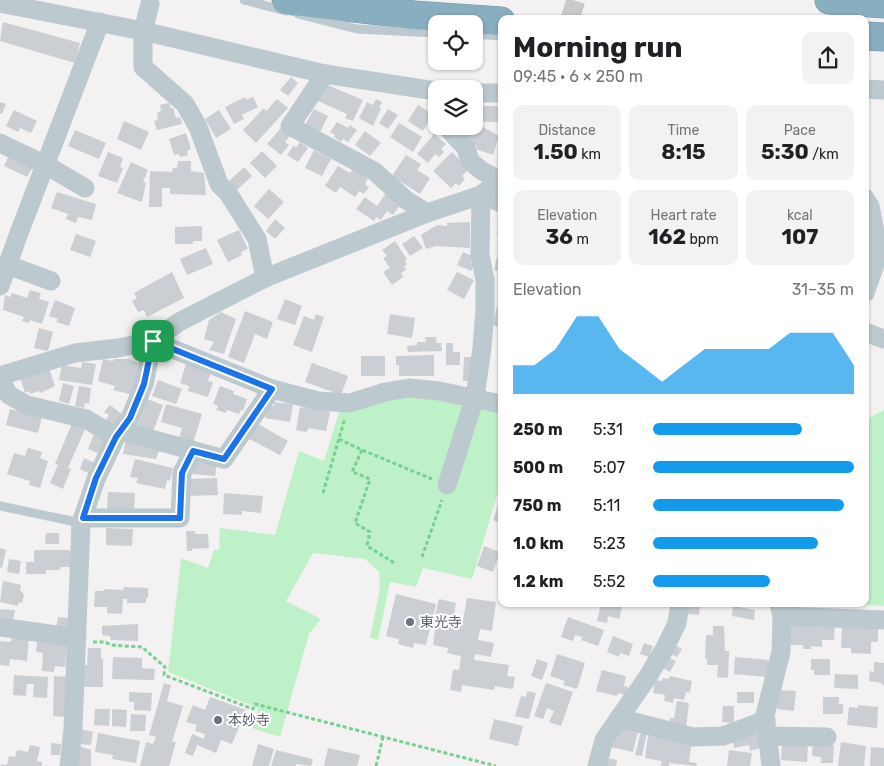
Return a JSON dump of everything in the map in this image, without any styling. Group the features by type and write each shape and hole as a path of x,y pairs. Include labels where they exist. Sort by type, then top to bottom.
{"highway":[{"path":"286,0 414,15 498,20"},
{"path":"829,0 884,4"},
{"path":"869,36 884,37"}],"street":[{"path":"0,2 143,31 325,74 428,90"},
{"path":"150,4 143,31 143,66 185,104 198,128 219,184 228,193 257,239 265,278"},
{"path":"0,286 100,22"},
{"path":"325,74 290,126 374,172 406,200 427,213"},
{"path":"869,89 884,90"},
{"path":"483,94 498,93"},
{"path":"454,135 466,148 470,161 482,172 498,177"},
{"path":"0,143 46,165 85,188"},
{"path":"0,376 75,354 153,341 179,322 265,278 427,213 481,195 498,181"},
{"path":"481,195 498,202"},
{"path":"447,485 475,398 486,310 485,280 480,255 481,195"},
{"path":"869,278 879,253 870,206 872,200"},
{"path":"8,265 51,281"},
{"path":"869,333 884,339"},
{"path":"153,341 272,389 318,402 350,403 385,392 409,388 498,403"},
{"path":"69,766 73,729 82,521 96,478 118,434 130,418 144,384 153,341"},
{"path":"0,380 9,395 27,405 86,419 118,434 224,459 272,389"},
{"path":"82,521 180,518 182,473 193,451"},
{"path":"597,766 604,740 647,678 665,648 677,623 680,607"},
{"path":"771,766 765,715 780,652 780,610 884,620"},
{"path":"0,627 77,640"},
{"path":"619,718 694,737 723,736 767,728 827,737"}],"lane":[{"path":"244,0 357,29 428,32"},
{"path":"483,35 498,36"},
{"path":"0,506 82,521"}],"path":[{"path":"322,493 350,403"},
{"path":"339,439 447,485 422,557"},
{"path":"362,450 352,472 370,478 355,523 370,532 367,546 396,564"},
{"path":"77,640 105,642 111,646 142,647 165,667 164,675 253,709 255,704 496,766"},
{"path":"376,766 383,737"}],"green space":[{"path":"386,397 430,398 498,409 498,492 472,579 423,568 416,587 390,582 378,640 370,638 380,588 379,572 365,559 313,553 286,601 321,619 309,634 280,737 252,728 258,708 168,672 181,558 208,568 214,550 219,550 220,528 275,535 299,451 324,461 340,409"},
{"path":"884,410 884,606 869,605 869,418"}],"building":[{"path":"3,22 80,43 75,63 0,41"},
{"path":"291,77 298,83 288,96 280,90"},
{"path":"325,84 363,100 353,121 345,118 347,114 318,101"},
{"path":"245,97 246,100 253,97 258,107 242,115 244,119 234,124 225,107"},
{"path":"277,99 288,108 256,143 243,130 264,108 266,111"},
{"path":"376,99 382,102 379,108 381,109 373,126 359,118 367,102 373,105"},
{"path":"0,102 6,104 2,114 0,113"},
{"path":"169,103 171,108 173,108 176,118 180,117 182,124 157,130 154,121 158,120 157,113 161,111 160,105"},
{"path":"418,105 428,111 428,122 423,131 408,121"},
{"path":"483,106 498,106 498,122 483,122"},
{"path":"314,109 328,116 320,132 305,125"},
{"path":"388,109 398,115 388,129 379,123"},
{"path":"14,110 37,121 31,133 20,128 18,132 6,126"},
{"path":"219,110 231,129 216,138 205,119"},
{"path":"124,121 149,132 141,150 117,139"},
{"path":"337,122 348,128 350,125 357,130 348,142 343,139 341,142 330,132"},
{"path":"399,123 422,137 413,152 390,137"},
{"path":"483,127 498,135 493,155 476,149 477,146 464,140 466,135 483,135"},
{"path":"281,128 290,136 285,142 289,145 281,155 267,144"},
{"path":"75,130 106,143 99,159 68,146"},
{"path":"365,131 381,143 370,156 355,145"},
{"path":"186,133 191,149 187,151 188,155 180,157 179,154 174,155 169,139"},
{"path":"433,135 446,144 441,149 444,152 439,157 435,154 428,163 417,154"},
{"path":"300,142 308,148 298,162 287,155 294,145 296,148"},
{"path":"314,150 331,159 322,176 305,168"},
{"path":"262,151 277,166 265,178 250,163"},
{"path":"108,152 123,158 120,167 123,168 117,183 98,176"},
{"path":"452,152 469,169 462,176 465,179 459,186 456,183 451,188 433,171"},
{"path":"10,153 34,165 27,177 4,166"},
{"path":"406,155 421,164 417,170 430,178 420,194 392,176"},
{"path":"178,161 191,161 191,171 204,173 206,195 170,194 170,188 162,188 162,207 149,207 150,171 172,172 173,168 177,168"},
{"path":"131,162 148,170 143,182 146,183 142,202 117,193"},
{"path":"338,166 350,173 353,169 368,179 365,184 369,187 364,194 359,191 355,197 340,187 336,193 325,186"},
{"path":"244,167 252,176 236,191 228,182"},
{"path":"269,189 284,202 268,219 254,206"},
{"path":"57,192 96,204 92,220 78,217 76,223 66,219 68,214 51,208"},
{"path":"386,193 401,204 393,215 387,211 381,220 376,217 374,221 356,209 365,197 377,206"},
{"path":"275,219 285,228 275,239 266,231"},
{"path":"470,222 470,248 436,246 426,249 421,235 437,225 447,226 447,223"},
{"path":"202,226 202,241 193,241 193,244 175,244 175,227"},
{"path":"239,230 248,249 241,252 242,255 228,262 217,240"},
{"path":"76,234 96,241 90,257 70,250"},
{"path":"414,236 423,248 410,256 402,244"},
{"path":"395,241 407,259 405,261 407,264 404,267 406,270 401,273 403,277 392,285 383,272 390,268 383,258 387,256 382,250"},
{"path":"206,248 213,264 187,275 180,259"},
{"path":"463,252 474,257 471,263 475,264 471,271 457,265"},
{"path":"497,257 498,257 498,271 494,270"},
{"path":"172,272 184,298 147,317 144,310 138,312 132,301 137,298 134,293"},
{"path":"457,272 474,280 464,299 447,290"},
{"path":"30,290 41,293 39,299 49,302 42,324 30,320 29,323 22,321 24,317 3,310 5,295 10,297 12,293 27,298"},
{"path":"285,299 302,306 295,325 277,319"},
{"path":"55,300 75,308 69,326 56,322 58,319 49,316"},
{"path":"498,304 498,327 492,325"},
{"path":"245,311 273,322 267,339 255,334 244,363 228,357"},
{"path":"221,312 236,319 224,354 209,350 214,342 204,339 209,320"},
{"path":"316,314 324,317 312,352 293,345 304,316 314,320"},
{"path":"390,314 415,318 412,338 387,334"},
{"path":"39,328 53,332 48,351 34,348"},
{"path":"425,337 436,337 437,343 441,343 442,351 408,352 407,346 417,345 417,342 426,342"},
{"path":"446,343 453,343 453,352 460,352 460,365 446,365"},
{"path":"434,355 434,376 399,376 399,365 396,365 396,356"},
{"path":"361,356 385,356 385,376 361,376"},
{"path":"464,357 475,357 473,381 463,381"},
{"path":"103,359 113,361 114,359 129,359 138,363 137,368 140,368 133,395 113,390 115,386 98,381"},
{"path":"82,362 96,364 92,385 59,380 62,365 81,368"},
{"path":"312,363 348,376 341,395 305,382"},
{"path":"186,364 211,372 208,381 213,382 208,397 188,391 189,386 180,383"},
{"path":"49,368 55,386 40,393 39,391 30,394 29,391 25,393 20,377"},
{"path":"158,380 182,389 176,404 152,396"},
{"path":"63,383 74,386 69,404 59,401"},
{"path":"79,386 91,388 89,404 85,403 84,408 75,406"},
{"path":"220,386 234,391 233,394 247,399 243,411 241,410 239,414 227,410 226,413 216,410 218,406 213,404"},
{"path":"147,399 163,405 153,432 137,427"},
{"path":"274,402 293,404 290,422 265,418 267,405 274,406"},
{"path":"166,404 202,414 193,443 179,439 182,428 161,422"},
{"path":"110,405 123,415 115,426 105,421 109,415 104,412"},
{"path":"300,407 330,412 326,431 309,428 306,432 296,430"},
{"path":"10,409 42,417 38,433 6,425"},
{"path":"73,421 86,427 68,468 71,469 63,489 50,483 58,465 55,464"},
{"path":"258,424 288,441 280,455 249,439"},
{"path":"94,434 106,439 100,454 88,449"},
{"path":"126,438 160,448 156,459 123,454"},
{"path":"28,448 42,452 40,458 48,461 40,488 29,485 30,481 7,474 14,453 25,456"},
{"path":"84,458 95,463 90,474 80,469"},
{"path":"135,459 173,468 170,481 167,480 165,489 136,483 138,478 130,477"},
{"path":"193,462 217,464 215,476 192,474"},
{"path":"217,478 218,495 188,496 187,479"},
{"path":"108,492 135,493 134,510 107,509"},
{"path":"224,493 263,496 261,513 242,511 242,515 223,514"},
{"path":"498,506 498,522 493,520"},
{"path":"106,528 133,529 132,546 106,545"},
{"path":"186,531 195,531 195,534 208,534 209,548 187,551"},
{"path":"46,533 59,533 59,544 45,544"},
{"path":"484,546 498,551 498,558 493,572 477,566"},
{"path":"0,548 6,550 2,568 0,567"},
{"path":"34,550 70,550 71,567 61,567 60,570 46,570 46,574 26,574 26,562 34,562"},
{"path":"9,559 21,561 19,574 7,572"},
{"path":"3,581 21,585 20,590 24,595 22,603 19,602 18,606 0,602"},
{"path":"124,587 148,588 146,603 127,603 127,599 123,599 122,614 107,613 107,607 94,607 95,591 104,591 104,589 123,590"},
{"path":"396,594 436,604 426,645 414,643 413,648 398,644 399,639 386,636"},
{"path":"467,598 496,602 492,631 480,629 478,640 494,643 491,657 475,654 474,660 509,665 507,676 515,677 513,689 495,686 494,690 462,685 461,692 450,690 453,669 459,670 461,656 447,653 448,648 433,645 436,622 462,626"},
{"path":"439,599 456,603 453,619 435,615"},
{"path":"600,607 622,607 619,619 608,616 607,623 597,621"},
{"path":"687,607 700,607 699,615 686,614"},
{"path":"733,607 755,610 754,620 732,616"},
{"path":"0,609 15,610 13,621 0,619"},
{"path":"58,617 70,618 68,631 56,630"},
{"path":"568,617 604,630 598,646 581,640 583,637 575,635 573,641 561,637"},
{"path":"789,623 835,624 834,640 822,640 822,647 811,646 811,649 803,649 803,645 788,645"},
{"path":"138,624 138,641 111,640 110,636 102,635 102,626"},
{"path":"842,625 878,626 878,642 871,642 871,654 851,653 851,648 841,648"},
{"path":"713,626 724,626 725,651 729,651 728,678 717,677 718,665 707,665 707,659 705,659 706,635 713,635"},
{"path":"613,636 633,644 629,656 620,653 619,657 607,652"},
{"path":"17,637 29,638 27,661 10,659 9,666 0,665 0,641 11,642 11,638 18,639"},
{"path":"37,642 67,644 65,667 55,666 54,672 42,671 43,653 36,652"},
{"path":"644,643 653,646 649,657 640,654"},
{"path":"675,645 682,649 677,657 671,654"},
{"path":"88,648 101,648 103,687 83,687 83,665 87,665"},
{"path":"557,654 585,663 577,689 563,685 565,681 550,676"},
{"path":"113,657 142,658 142,668 155,669 154,680 112,679"},
{"path":"668,657 676,661 670,672 663,668"},
{"path":"735,657 769,660 767,677 734,674"},
{"path":"537,659 548,663 542,680 531,676"},
{"path":"811,659 830,659 830,675 814,675 814,670 811,670"},
{"path":"874,662 884,663 884,685 869,681 870,671 874,672"},
{"path":"602,670 626,676 624,686 628,687 626,695 618,693 617,696 596,691"},
{"path":"835,674 858,675 858,689 834,688"},
{"path":"14,675 48,677 47,698 33,697 34,684 27,684 26,696 13,695"},
{"path":"54,676 68,677 66,717 53,716"},
{"path":"670,676 692,681 690,693 686,692 684,700 674,698 673,703 664,701 665,695 653,693 655,680 662,681 663,678 669,679"},
{"path":"164,683 171,685 167,701 183,706 172,742 176,742 169,766 140,766 146,742 153,744 156,737 149,735"},
{"path":"546,683 573,692 561,726 549,722 554,711 547,708 543,719 534,716"},
{"path":"779,690 796,691 794,711 777,709"},
{"path":"527,691 536,693 529,719 515,716 521,696 526,697"},
{"path":"129,692 152,693 151,711 134,710 134,702 129,702"},
{"path":"737,692 754,692 754,703 737,703"},
{"path":"210,697 246,710 232,744 221,740 216,753 197,745 193,756 185,753 192,734 204,739 205,734 195,731 197,725 186,722 193,705 205,710"},
{"path":"823,697 839,697 839,704 843,704 843,714 823,714"},
{"path":"677,701 689,703 686,728 669,725 670,718 674,718"},
{"path":"858,705 878,707 877,728 847,725 849,707 858,708"},
{"path":"723,706 734,706 734,723 722,722"},
{"path":"95,709 110,709 109,726 94,725"},
{"path":"112,709 127,710 126,727 112,726"},
{"path":"131,714 146,715 145,731 130,731"},
{"path":"494,719 523,726 518,746 489,739"},
{"path":"620,727 638,731 633,752 611,747"},
{"path":"81,729 93,732 91,745 79,744"},
{"path":"641,731 647,732 642,756 635,755"},
{"path":"98,733 140,741 136,763 112,759 113,755 95,752"},
{"path":"757,733 761,748 750,751 749,745 734,748 732,738"},
{"path":"648,736 692,739 689,762 697,763 696,766 669,763 669,766 661,766 662,761 645,758"},
{"path":"841,742 866,746 864,766 838,766"},
{"path":"51,743 61,744 60,755 51,755"},
{"path":"782,743 808,745 807,762 781,760"},
{"path":"813,743 834,745 833,763 821,763 821,757 812,756"},
{"path":"258,744 274,749 269,766 252,766"},
{"path":"30,745 40,747 37,761 42,762 42,766 1,766 1,764 7,765 9,756 15,757 17,750 28,752"},
{"path":"79,746 91,750 91,766 76,766"},
{"path":"871,747 884,748 884,766 870,766"},
{"path":"328,748 360,755 357,766 324,766"},
{"path":"276,750 313,759 311,766 296,764 296,766 271,766"},
{"path":"729,750 752,753 750,766 727,766"},
{"path":"607,758 617,760 616,766 605,766"}],"tunnel":[{"path":"571,15 576,0"}],"place":[{"name":"東光寺","path":"410,622"},
{"name":"本妙寺","path":"218,720"}],"route":[{"path":"153,341 272,389 224,459 193,451 182,473 180,518 83,518 96,478 116,437 130,418 144,384 153,341"}]}
